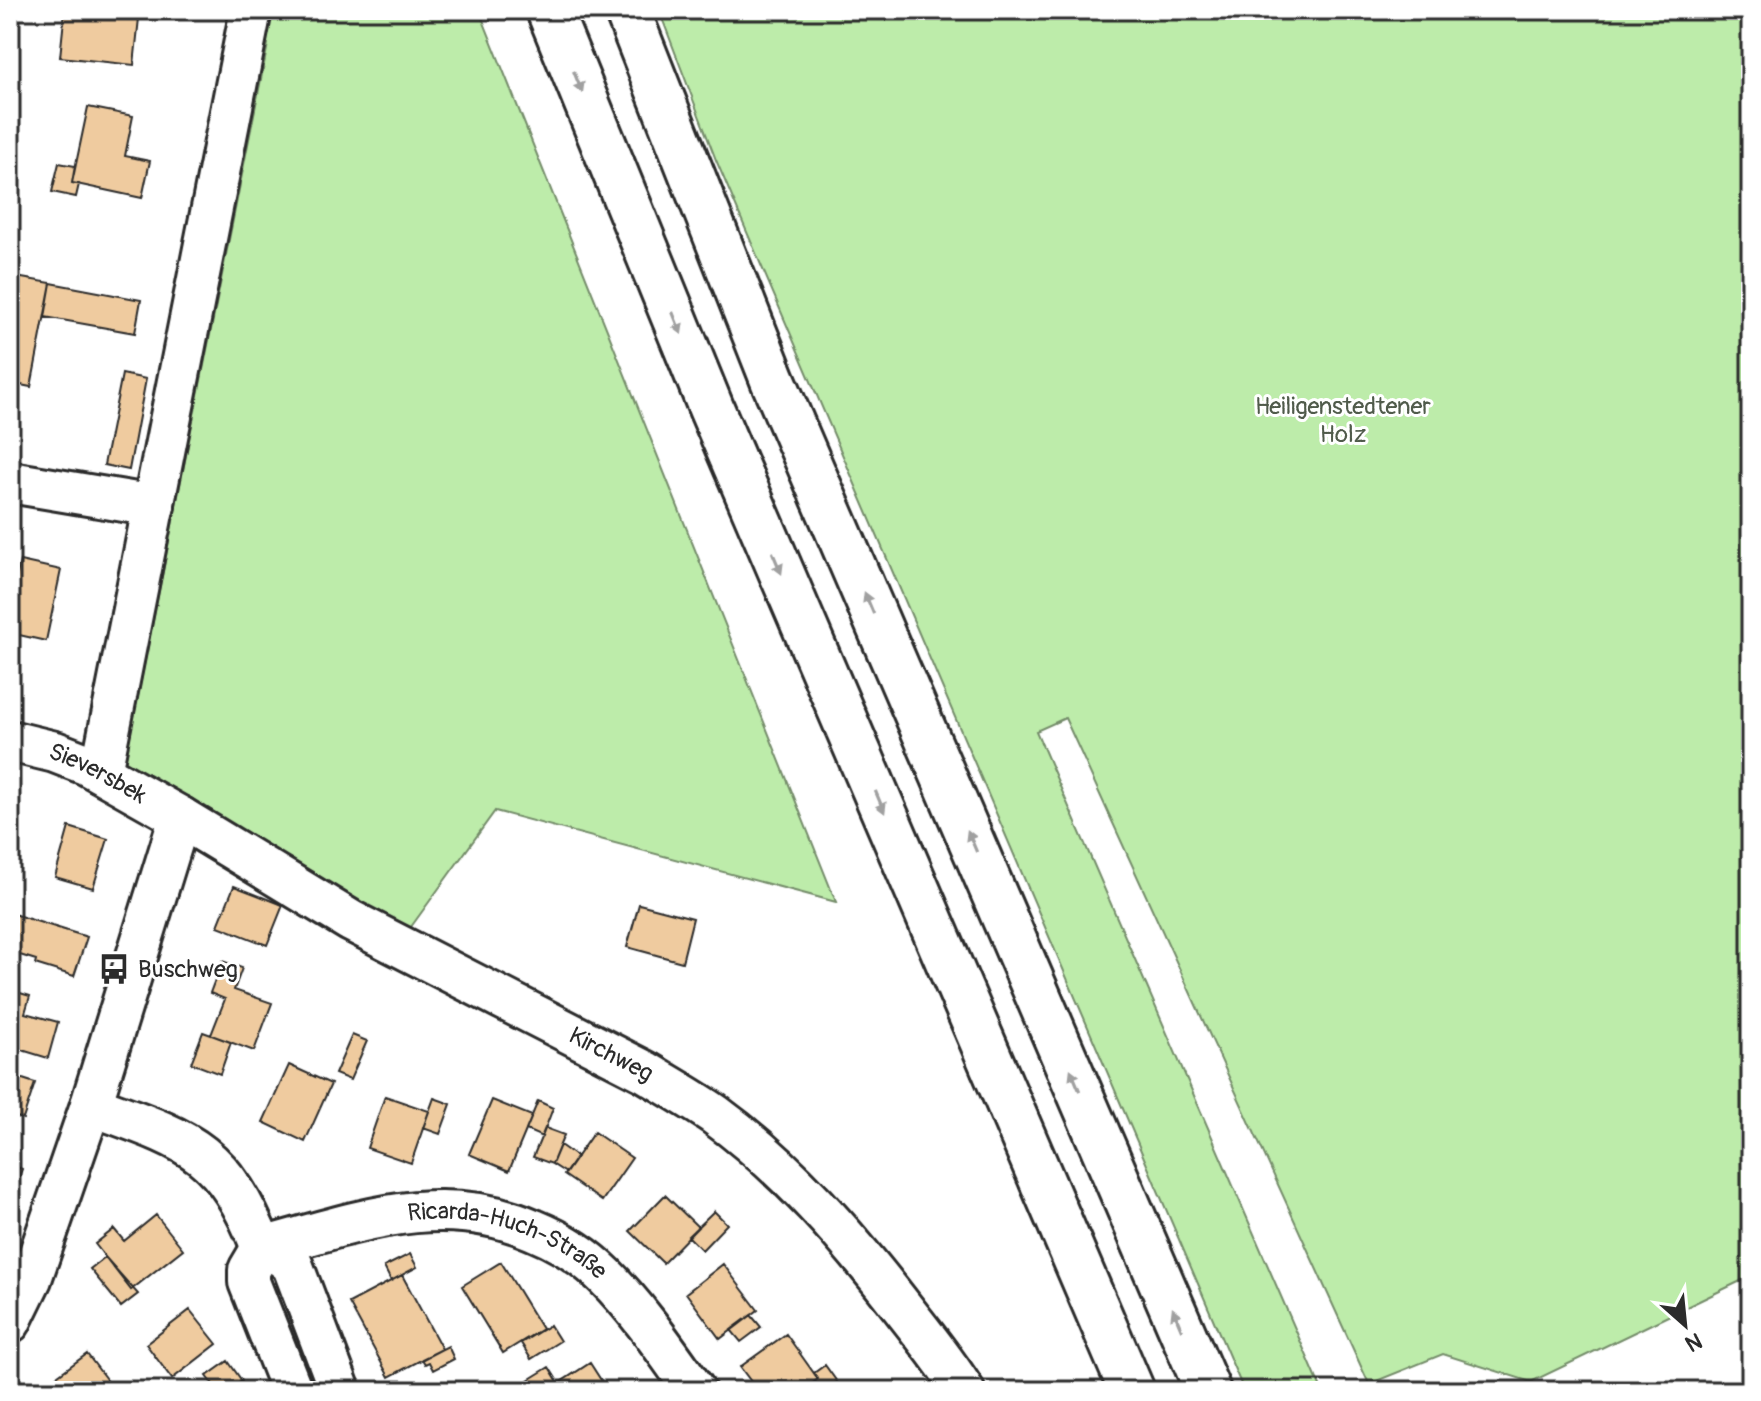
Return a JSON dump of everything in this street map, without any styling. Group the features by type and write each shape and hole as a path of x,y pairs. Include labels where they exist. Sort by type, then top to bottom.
{"highway":[{"path":"549,10 711,408 1132,1391"},
{"path":"627,10 773,380 1208,1391"}],"street":[{"path":"101,772 251,10"},
{"path":"10,482 154,506"},
{"name":"Sieversbek","path":"10,741 55,752 101,772 180,817"},
{"path":"10,1322 31,1279 91,1105 180,817"},
{"name":"Kirchweg","path":"180,817 351,921 646,1072 717,1116 796,1185 832,1222 886,1287 964,1391"},
{"path":"91,1105 172,1135 199,1151 213,1163 238,1196 262,1248"},
{"name":"Ricarda-Huch-Straße","path":"262,1248 373,1218 413,1211 475,1211 504,1218 561,1243 603,1274 641,1317 695,1391"},
{"path":"262,1248 249,1270 249,1282 292,1391"},
{"path":"262,1248 275,1251 292,1264 340,1391"}],"green space":[{"path":"229,10 479,10 836,902 495,811 408,931 125,761 268,44 227,30"},
{"name":"Heiligenstedtener Holz","path":"659,10 1751,10 1751,1276 1531,1382 1443,1354 1369,1384 1065,718 1036,731 1322,1391 1244,1391 716,160"}],"building":[{"path":"65,10 139,18 134,65 60,57"},
{"path":"88,107 133,116 125,156 150,161 142,198 72,183"},
{"path":"59,163 75,166 72,183 79,184 76,197 52,192"},
{"path":"10,276 51,283 31,387 10,383"},
{"path":"51,283 141,300 135,333 45,317"},
{"path":"122,374 146,379 129,470 104,465"},
{"path":"20,561 61,570 46,641 10,633 10,608"},
{"path":"69,827 108,839 93,888 55,877"},
{"path":"234,886 283,905 267,945 218,926"},
{"path":"639,904 693,918 682,962 627,947"},
{"path":"10,913 87,937 74,976 35,964 36,960 10,952"},
{"path":"222,961 242,968 234,990 272,1003 254,1051 211,1035 225,999 210,993"},
{"path":"10,990 30,996 25,1013 58,1022 48,1058 12,1047 10,1052"},
{"path":"203,1032 231,1042 220,1074 191,1063"},
{"path":"352,1035 367,1041 350,1080 335,1074"},
{"path":"289,1065 331,1084 305,1142 263,1122"},
{"path":"10,1075 35,1083 23,1119 10,1115"},
{"path":"385,1096 429,1111 411,1163 367,1148"},
{"path":"434,1098 451,1104 440,1134 423,1128"},
{"path":"492,1100 532,1116 509,1171 469,1154"},
{"path":"538,1101 553,1108 542,1137 526,1130"},
{"path":"545,1128 564,1135 552,1164 533,1157"},
{"path":"594,1132 632,1158 602,1201 564,1175"},
{"path":"560,1145 577,1157 566,1173 552,1164"},
{"path":"10,1164 22,1169 11,1196 10,1195"},
{"path":"665,1195 698,1227 663,1263 630,1231"},
{"path":"714,1211 727,1224 702,1250 688,1236"},
{"path":"156,1215 183,1249 131,1290 95,1244 114,1229 124,1241"},
{"path":"410,1254 417,1267 391,1281 384,1267"},
{"path":"105,1257 138,1294 121,1307 90,1269"},
{"path":"501,1262 542,1329 503,1353 462,1286"},
{"path":"723,1264 758,1310 720,1339 686,1293"},
{"path":"402,1275 442,1349 389,1377 349,1303"},
{"path":"190,1310 217,1344 172,1379 146,1344"},
{"path":"751,1315 761,1327 741,1342 731,1330"},
{"path":"550,1325 560,1341 531,1359 521,1343"},
{"path":"786,1334 818,1379 802,1391 758,1391 740,1367"},
{"path":"448,1346 454,1359 433,1370 429,1362 425,1364 422,1359"},
{"path":"87,1354 115,1391 57,1391 50,1381"},
{"path":"228,1361 242,1381 227,1391 218,1391 207,1376"},
{"path":"590,1363 608,1391 535,1391 528,1380 549,1367 559,1383"},
{"path":"825,1365 840,1386 833,1391 804,1391 818,1379 814,1373"}],"place":[{"name":"Buschweg","path":"114,969"}]}
